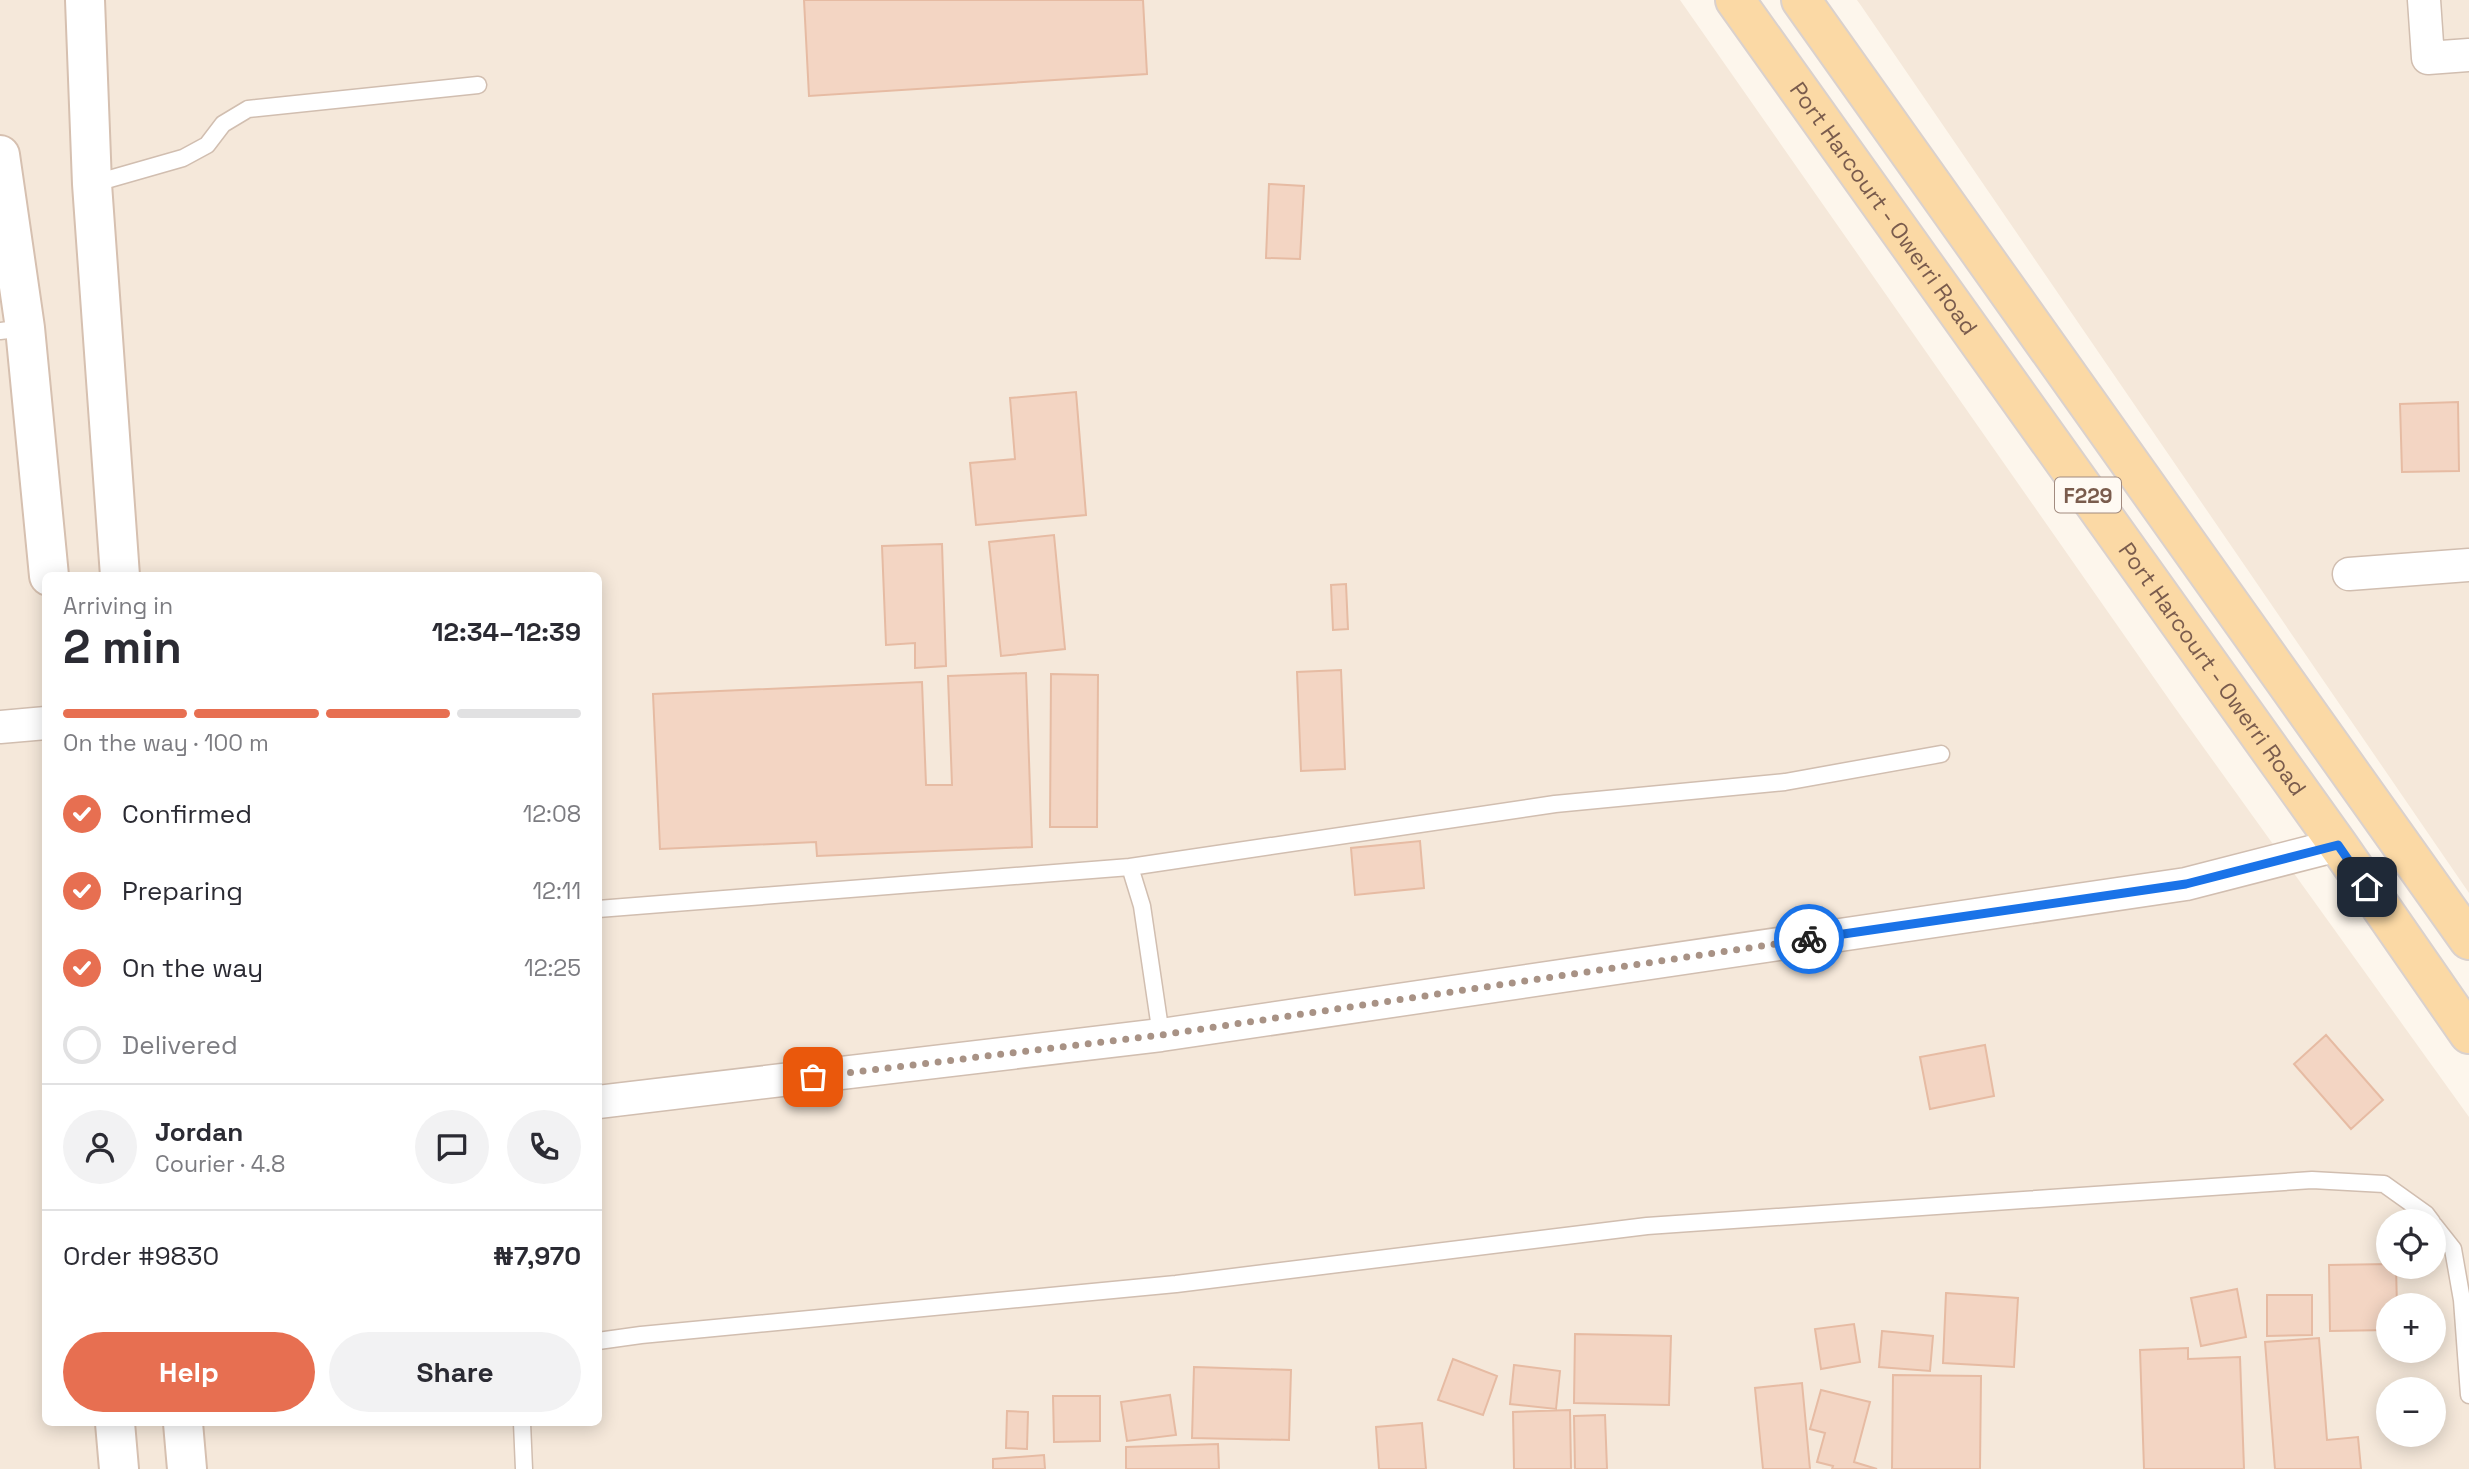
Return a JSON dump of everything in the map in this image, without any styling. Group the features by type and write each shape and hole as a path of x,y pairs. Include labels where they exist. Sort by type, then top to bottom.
{"main road":[{"name":"Port Harcourt - Owerri Road","path":"1735,0 2338,845 2469,1034"},
{"name":"F229","path":"1801,0 2469,940"}],"street":[{"path":"85,0 92,184 120,572"},
{"path":"2424,0 2428,58 2469,55"},
{"path":"0,155 12,330 48,572"},
{"path":"2348,574 2469,565"},
{"path":"0,727 42,723"},
{"path":"602,1102 1161,1035 2186,884 2338,845"},
{"path":"115,1426 119,1469"},
{"path":"183,1426 187,1469"}],"lane":[{"path":"92,184 183,158 207,145 223,124 248,109 478,85"},
{"path":"602,909 1130,867 1556,804 1786,782 1941,754"},
{"path":"1130,867 1142,906 1161,1035"},
{"path":"602,1340 655,1333 1176,1284 1647,1226 2299,1181 2384,1184 2419,1209"},
{"path":"2446,1240 2453,1249 2462,1300 2469,1395"},
{"path":"522,1426 524,1469"}],"shaded area":[{"path":"0,0 1680,0 2173,705 2469,1117 2469,1469 0,1469"},
{"path":"1857,0 2469,0 2469,893 1862,7"}],"building":[{"path":"804,0 1143,0 1147,74 809,96"},
{"path":"1269,184 1304,186 1300,259 1266,258"},
{"path":"1076,392 1086,515 976,525 970,463 1015,459 1010,398"},
{"path":"2458,402 2459,471 2402,472 2400,404"},
{"path":"1054,535 1065,649 1001,656 989,542"},
{"path":"942,544 946,666 915,668 915,643 886,645 882,546"},
{"path":"1346,584 1348,629 1333,630 1331,585"},
{"path":"1341,670 1345,769 1301,771 1297,672"},
{"path":"1026,673 1032,847 817,856 816,842 660,849 653,694 922,682 926,785 952,785 948,676"},
{"path":"1051,674 1098,675 1097,827 1050,827"},
{"path":"1420,841 1424,888 1355,895 1351,848"},
{"path":"2326,1035 2383,1100 2351,1129 2294,1064"},
{"path":"1985,1045 1994,1096 1930,1109 1920,1057"},
{"path":"2376,1264 2376,1279 2396,1279 2397,1293 2376,1293 2376,1330 2330,1331 2329,1265"},
{"path":"2237,1289 2246,1337 2201,1346 2191,1298"},
{"path":"1946,1293 2018,1298 2014,1367 1943,1363"},
{"path":"2267,1295 2312,1295 2312,1335 2267,1336"},
{"path":"1854,1324 1860,1362 1821,1369 1815,1329"},
{"path":"1882,1331 1933,1336 1930,1371 1879,1367"},
{"path":"1575,1334 1671,1336 1669,1405 1574,1403"},
{"path":"2319,1338 2327,1440 2358,1437 2361,1469 2275,1469 2265,1342"},
{"path":"2188,1348 2188,1359 2240,1357 2244,1469 2144,1469 2140,1350"},
{"path":"1453,1359 1497,1376 1483,1415 1438,1400"},
{"path":"1514,1365 1560,1371 1556,1409 1510,1404"},
{"path":"1194,1367 1291,1370 1289,1440 1192,1438"},
{"path":"1893,1375 1981,1376 1980,1469 1892,1469"},
{"path":"1802,1383 1810,1469 1763,1469 1755,1388"},
{"path":"1821,1390 1870,1402 1854,1462 1877,1469 1832,1469 1833,1466 1817,1462 1825,1433 1810,1429"},
{"path":"1170,1395 1176,1435 1127,1441 1121,1402"},
{"path":"1053,1396 1100,1396 1100,1441 1054,1442"},
{"path":"1570,1410 1571,1469 1514,1469 1513,1412"},
{"path":"1007,1411 1028,1412 1027,1449 1006,1448"},
{"path":"1605,1415 1607,1469 1575,1469 1574,1416"},
{"path":"1422,1423 1426,1469 1379,1469 1376,1427"},
{"path":"1218,1444 1219,1469 1126,1469 1126,1447"},
{"path":"1044,1455 1045,1469 993,1469 993,1459"}],"way so far":[{"path":"813,1077 1161,1035 1809,939"}],"route":[{"path":"1809,939 2186,884 2338,845 2367,887"}]}
